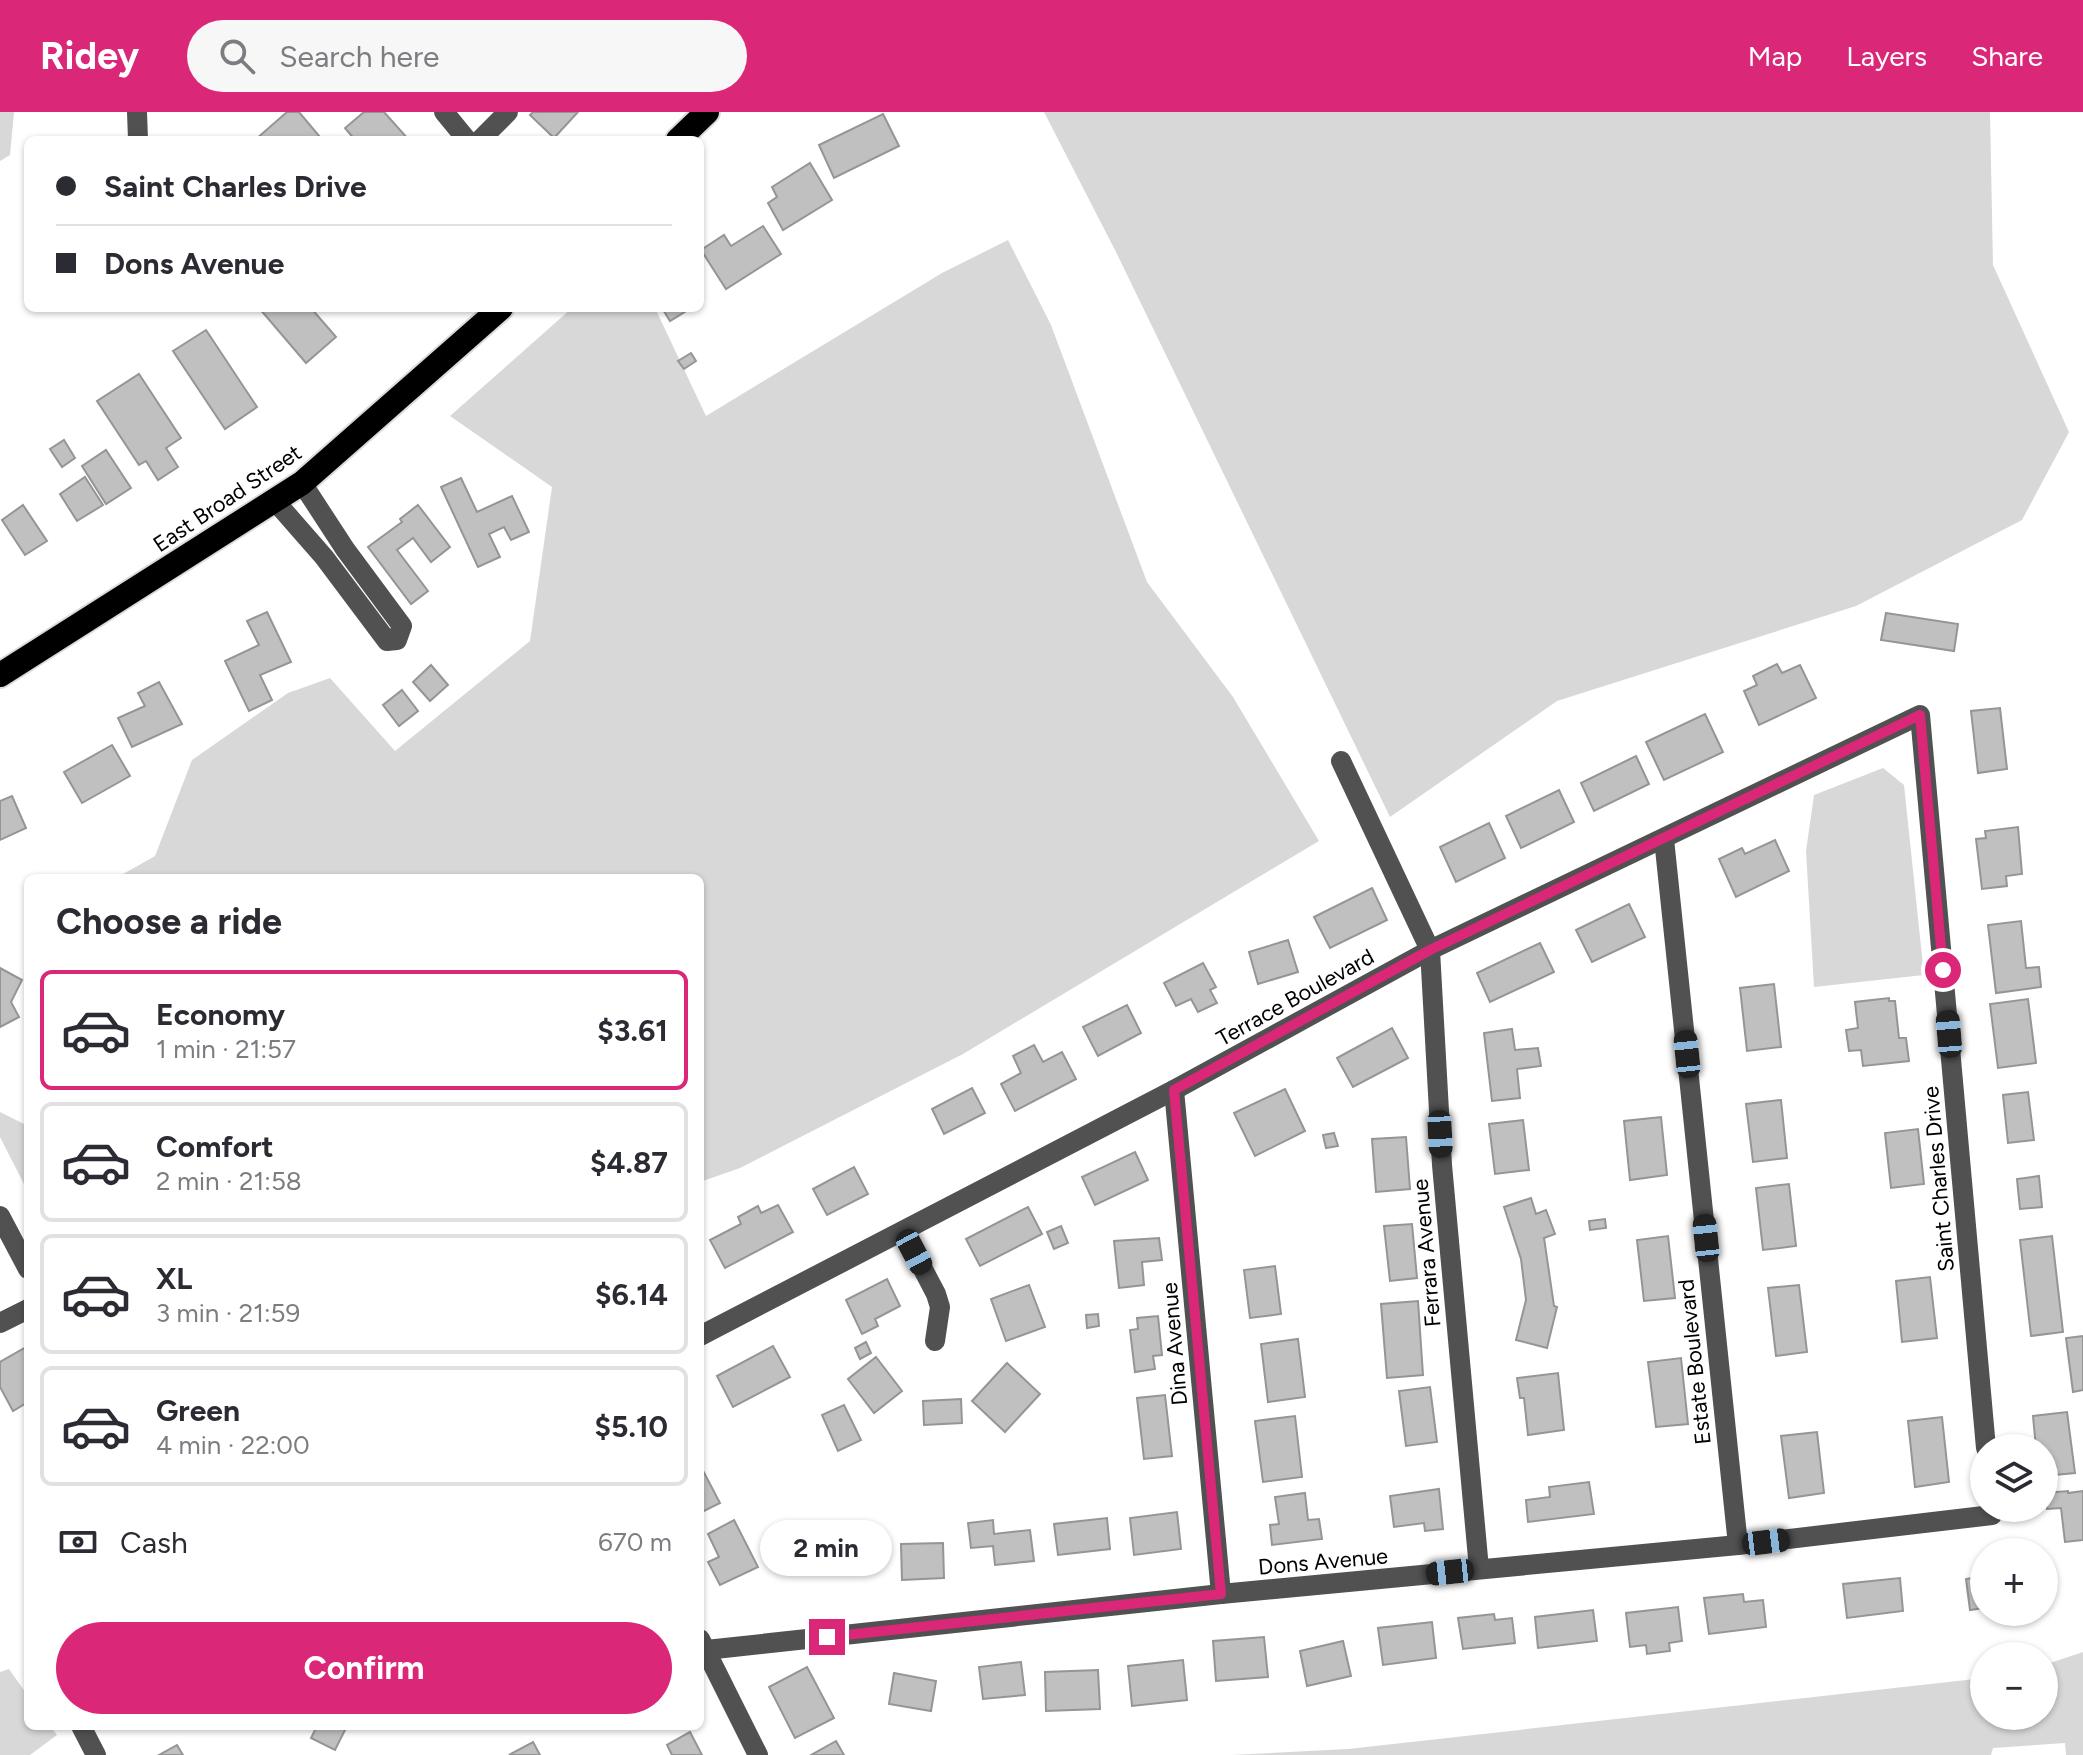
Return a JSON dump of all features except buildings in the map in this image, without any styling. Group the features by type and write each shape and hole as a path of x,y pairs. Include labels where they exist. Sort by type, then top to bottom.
{"highway":[{"path":"682,136 707,112"},
{"name":"East Broad Street","path":"0,675 302,483 496,312"}],"street":[{"path":"137,112 138,136"},
{"path":"444,112 464,136"},
{"path":"484,136 508,112"},
{"path":"275,501 324,557 387,641 397,640 402,626 345,549 302,483"},
{"name":"Terrace Boulevard","path":"704,1334 1174,1090 1430,950 1920,715"},
{"name":"Saint Charles Drive","path":"1920,715 1985,1434"},
{"name":"Ferrara Avenue","path":"1341,761 1430,950 1442,1165 1479,1569"},
{"name":"Estate Boulevard","path":"1664,839 1738,1545"},
{"name":"Dina Avenue","path":"1174,1090 1221,1594"},
{"path":"0,1216 24,1261"},
{"path":"903,1231 940,1307 935,1341"},
{"path":"0,1323 24,1311"},
{"name":"Dons Avenue","path":"704,1645 1738,1545 1970,1515"},
{"path":"704,1647 758,1755"},
{"path":"83,1730 96,1755"}],"shaded area":[{"path":"0,112 14,112 10,155 0,161"},
{"path":"1044,112 1990,112 1993,265 2069,432 2022,520 1856,606 1557,701 1390,817 1116,252"},
{"path":"1008,240 1051,325 1147,582 1233,697 1319,841 963,1054 740,1168 704,1181 704,874 123,874 155,856 192,760 288,693 330,678 395,751 530,641 552,487 450,416 567,312 657,312 706,416 942,273"},
{"path":"1883,768 1904,785 1924,975 1814,987 1806,851 1814,795"},
{"path":"0,1112 24,1124 24,1184 0,1137"},
{"path":"2083,1652 2083,1755 2066,1755 2065,1743 1993,1748 1991,1755 1231,1755 1348,1749 1970,1680 1970,1730 2058,1730 2058,1660"},
{"path":"9,1669 24,1690 24,1730 53,1730 57,1735 30,1755 0,1755 0,1672"}],"route":[{"path":"827,1637 1221,1594 1174,1090 1430,950 1920,715 1943,970"}]}
